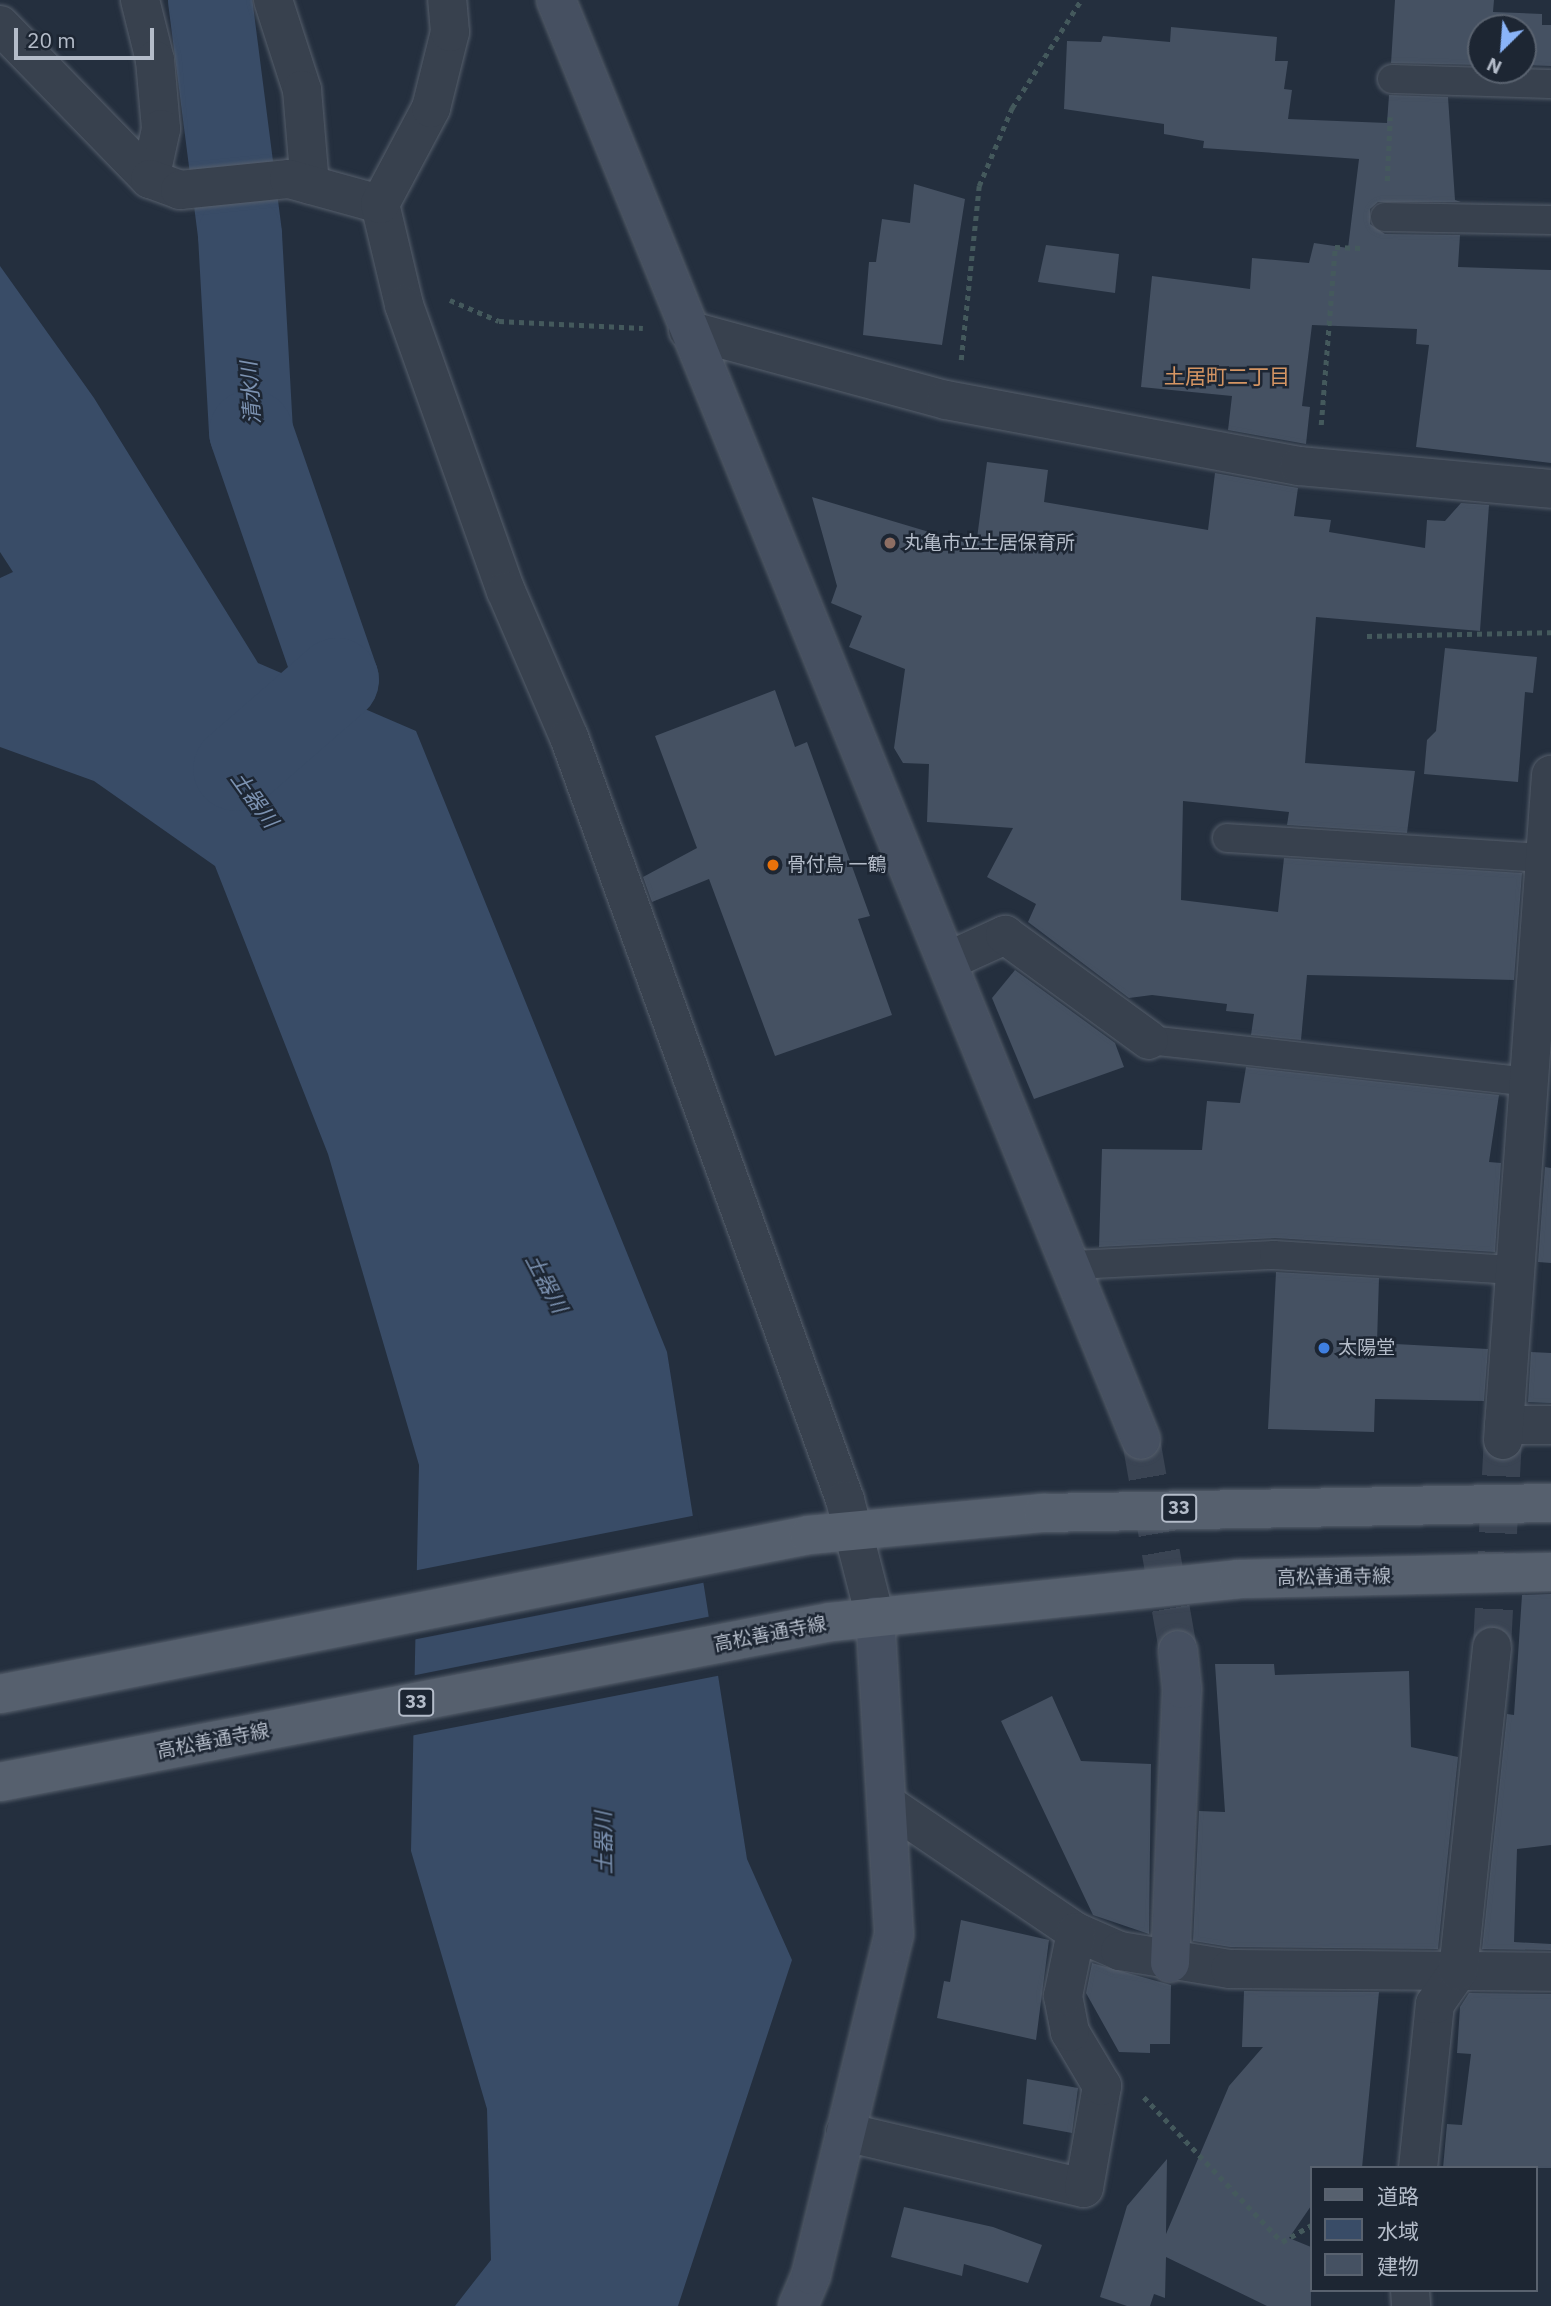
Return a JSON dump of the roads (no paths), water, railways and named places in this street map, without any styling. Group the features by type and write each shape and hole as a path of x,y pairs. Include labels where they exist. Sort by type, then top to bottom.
{"main road":[{"name":"33","path":"0,1694 809,1535 1069,1512 1551,1503"},
{"name":"高松善通寺線","path":"0,1782 831,1622 975,1602 1238,1579 1551,1573"}],"street":[{"path":"140,0 155,61 165,184"},
{"path":"273,0 302,90 299,182"},
{"path":"447,0 450,32 431,108 380,204 404,305 506,591 569,737 855,1530 875,1618 890,1807 894,1934 811,2275 798,2306"},
{"path":"556,0 688,330 1074,1265 1141,1440"},
{"path":"0,25 165,184 299,182 380,204"},
{"path":"688,330 957,402 1317,468 1551,489"},
{"path":"1551,775 1503,1432 1551,1425"},
{"path":"948,961 1005,935 1149,1040"},
{"path":"1418,2166 1435,2004 1458,1971 1492,1647"},
{"path":"1170,1963 1182,1689 1178,1650"},
{"path":"890,1807 1076,1932 1120,1951 1170,1963 1230,1969 1551,1972"},
{"path":"845,2132 1084,2188 1102,2086 1070,2032 1063,1996 1076,1932"}],"lane":[{"path":"1392,79 1551,84"},
{"path":"1385,218 1551,220"},
{"path":"1227,838 1545,858"},
{"path":"1149,1040 1529,1082"},
{"path":"1074,1265 1274,1255 1515,1270"}],"water":[{"name":"土器川","path":"0,266 94,398 258,663 416,731 667,1352 747,1859 792,1960 678,2306 455,2306 491,2260 487,2109 411,1851 419,1465 328,1154 215,866 94,781 0,747 0,578 13,572 0,552"}],"waterway":[{"name":"清水川","path":"210,0 240,235 251,432 337,680 235,769"}],"tunnel":[{"path":"1141,1440 1178,1650"},
{"path":"1492,1647 1503,1440"}],"place":[{"name":"丸亀市立土居保育所","path":"890,543"},
{"name":"骨付鳥 一鶴","path":"773,865"},
{"name":"太陽堂","path":"1324,1348"}],"district":[{"name":"土居町二丁目","path":"1227,376"}]}
